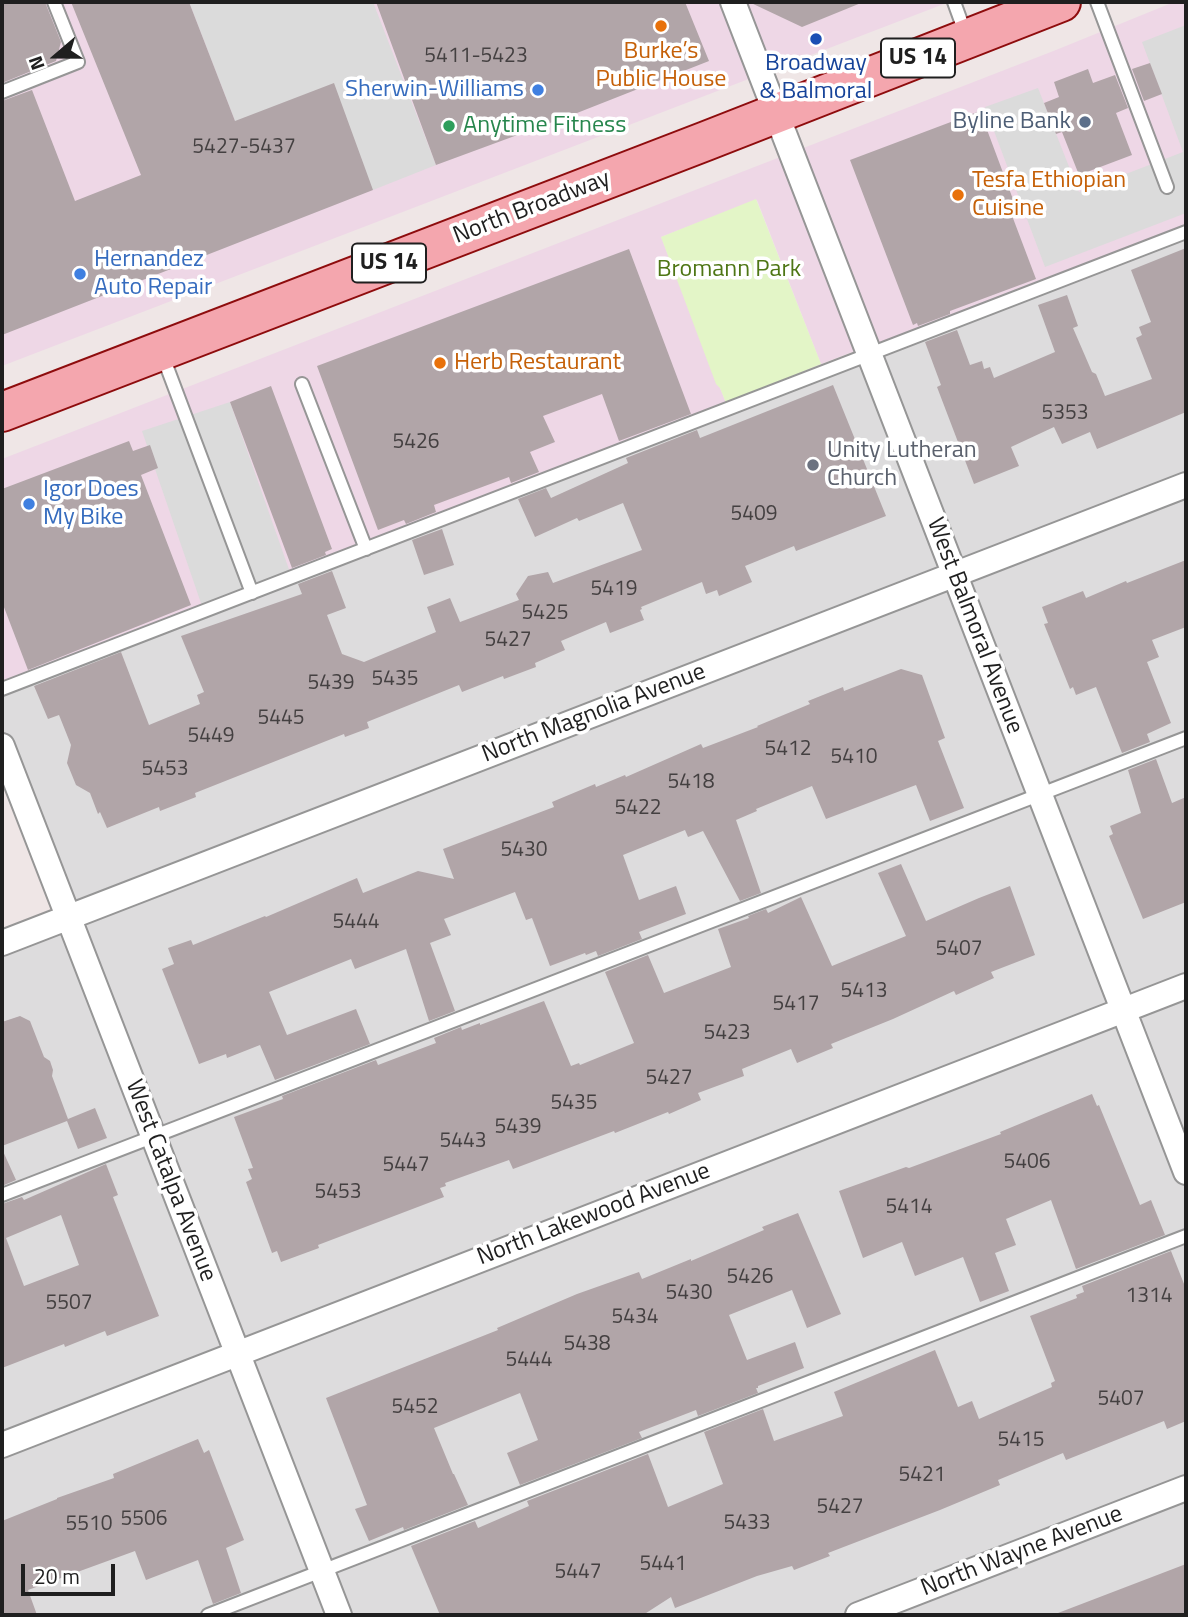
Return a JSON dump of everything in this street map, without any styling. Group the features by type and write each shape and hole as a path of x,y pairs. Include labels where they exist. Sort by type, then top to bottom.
{"main road":[{"name":"North Broadway","path":"2,412 1061,2"}],"street":[{"name":"West Balmoral Avenue","path":"733,2 1186,1172"},
{"name":"North Magnolia Avenue","path":"2,943 1186,485"},
{"name":"West Catalpa Avenue","path":"2,746 339,1615"},
{"name":"North Lakewood Avenue","path":"2,1446 1186,986"},
{"name":"North Wayne Avenue","path":"859,1615 1186,1488"}],"lane":[{"path":"2,92 78,62 54,2"},
{"path":"954,2 968,38"},
{"path":"1097,2 1167,187"},
{"path":"2,689 1186,232"},
{"path":"161,351 252,593"},
{"path":"302,384 366,549"},
{"path":"2,1195 1186,738"},
{"path":"208,1615 1186,1236"}],"shaded area":[{"path":"2,2 949,2 2,366"},
{"path":"189,2 373,2 436,165 373,190 235,121"},
{"path":"1174,2 1186,2 1186,230 871,351 868,346 821,364 757,200 661,237 726,403 2,686 2,459"},
{"path":"1186,25 1186,213 1045,267 985,107 1038,88 1079,192 1183,152 1142,42"},
{"path":"1186,230 1186,1615 2,1615 2,937 71,909 2,743 2,689 869,346"},
{"path":"230,402 292,578 204,612 142,431"}],"green space":[{"name":"Bromann Park","path":"756,199 821,364 726,403 716,384 661,237"}],"building":[{"path":"2,2 45,2 61,42 56,61 2,83"},
{"path":"71,2 189,2 235,121 334,83 373,190 2,335 2,101 32,90 75,201 141,175"},
{"path":"376,2 685,2 709,61 436,165"},
{"path":"749,2 861,2 861,3 802,27"},
{"path":"1150,63 1162,94 1144,101 1132,69"},
{"name":"Byline Bank","path":"1088,69 1093,83 1115,75 1128,108 1116,113 1132,155 1079,175 1062,132 1056,134 1044,103 1059,97 1054,82"},
{"path":"980,111 1014,202 1008,205 1036,279 918,326 917,323 913,325 850,160"},
{"path":"1186,248 1186,412 1097,449 1090,432 1062,444 1054,427 1011,447 1019,466 974,484 937,387 941,385 925,342 957,330 970,365 982,361 984,369 990,367 994,378 1055,352 1038,305 1067,295 1078,326 1073,328 1105,396 1152,379 1136,338 1142,335 1139,327 1151,322 1131,270"},
{"path":"629,249 691,414 619,441 602,394 543,416 555,442 530,452 539,472 511,483 509,477 434,505 436,512 406,524 404,520 378,530 317,366"},
{"path":"833,385 886,516 796,551 794,546 745,566 752,582 719,596 717,590 706,594 702,582 641,607 644,620 610,633 606,622 561,641 565,650 535,663 536,667 462,692 459,685 367,722 369,728 345,737 344,734 195,793 196,797 160,811 159,807 107,828 90,793 76,785 67,763 71,745 59,715 48,719 34,686 121,652 149,725 200,704 197,695 204,692 181,636 302,594 298,584 332,571 346,608 327,615 342,654 364,662 436,632 427,607 450,598 460,622 519,600 516,594 528,576 548,572 553,583 642,550 623,503 579,521 577,518 535,537 518,499 546,488 551,498 628,463 626,458 697,430 700,438"},
{"path":"271,386 332,549 325,552 326,555 292,568 230,402"},
{"path":"129,441 133,451 150,445 158,468 141,475 191,605 28,670 2,602 2,489"},
{"path":"442,529 454,565 424,575 412,540"},
{"path":"1186,560 1186,627 1152,640 1159,657 1147,662 1171,723 1147,734 1150,742 1122,753 1096,687 1076,695 1073,687 1070,689 1044,624 1048,623 1042,607 1083,591 1086,598"},
{"path":"901,669 922,675 945,738 938,741 964,808 930,821 916,785 826,819 812,786 736,820 761,893 740,901 703,831 688,837 685,830 623,855 639,900 676,886 686,914 639,932 642,939 598,956 596,951 586,955 585,953 550,966 532,918 526,920 515,892 444,919 451,935 430,943 455,1011 429,1021 406,949 355,969 351,959 269,992 287,1035 356,1009 370,1044 275,1080 260,1045 227,1058 226,1054 199,1064 162,969 174,964 168,948 191,940 193,945 357,878 363,893 418,871 454,879 443,849 554,807 552,802 595,784 596,787 625,775 626,777 701,744 703,748 758,727 810,704 808,701 843,687 844,691"},
{"path":"1156,759 1172,803 1186,797 1186,902 1143,919 1109,836 1113,834 1110,826 1141,813 1128,770"},
{"path":"901,864 926,921 1010,886 1035,955 991,972 994,978 956,995 954,991 831,1044 833,1048 797,1063 791,1049 742,1069 744,1076 698,1093 701,1100 669,1114 668,1112 615,1133 614,1131 513,1169 509,1160 445,1183 446,1186 440,1188 444,1197 281,1262 277,1251 272,1253 246,1182 252,1179 248,1169 253,1168 234,1117 376,1060 378,1065 436,1043 434,1038 461,1027 462,1030 480,1025 544,1001 571,1066 580,1065 634,1043 605,972 648,955 664,993 731,967 718,929 766,909 768,913 801,897 832,966 906,936 878,873"},
{"path":"20,1016 30,1021 44,1057 50,1061 52,1076 68,1119 95,1108 107,1138 78,1149 67,1121 2,1146 2,1022"},
{"path":"1092,1094 1140,1205 1151,1200 1165,1235 1076,1269 1051,1200 1006,1219 1016,1245 995,1253 1009,1291 980,1302 963,1257 915,1276 902,1242 863,1258 839,1191 1001,1134 1000,1132"},
{"path":"2,1149 16,1180 2,1186"},
{"path":"106,1164 118,1195 113,1197 159,1316 107,1336 105,1331 65,1347 64,1344 2,1368 2,1204 22,1197 24,1200","holes":["61,1215 79,1265 24,1286 6,1238"]},
{"path":"798,1213 841,1314 807,1328 792,1290 729,1315 747,1360 795,1342 804,1368 758,1386 758,1393 698,1416 696,1410 639,1432 642,1438 520,1485 507,1453 538,1440 520,1393 434,1428 468,1505 369,1541 355,1509 367,1505 326,1398 498,1330 497,1328 577,1294 639,1272 642,1279 691,1261"},
{"path":"1171,1251 1186,1289 1186,1421 1167,1429 1164,1421 1066,1460 1063,1453 998,1480 1000,1485 828,1553 830,1556 794,1570 792,1566 757,1576 675,1608 671,1597 643,1615 440,1615 411,1546 475,1521 478,1528 529,1506 527,1501 648,1454 668,1507 723,1484 704,1432 763,1409 774,1441 843,1416 834,1392 935,1350 958,1407 972,1401 979,1419 1052,1387 1051,1383 1055,1381 1030,1316 1077,1298 1076,1295 1084,1292 1082,1286"},
{"path":"198,1439 204,1453 209,1450 244,1540 226,1548 241,1593 213,1604 198,1560 146,1580 135,1551 28,1590 37,1615 2,1615 2,1521 114,1478 113,1474"},
{"path":"1186,1564 1186,1615 1058,1613"}],"place":[{"name":"Burke’s Public House","path":"661,26"},
{"name":"Broadway & Balmoral","path":"816,39"},
{"name":"Sherwin-Williams","path":"538,90"},
{"name":"Byline Bank","path":"1085,122"},
{"name":"Anytime Fitness","path":"449,126"},
{"name":"Tesfa Ethiopian Cuisine","path":"958,195"},
{"name":"Hernandez Auto Repair","path":"80,274"},
{"name":"Herb Restaurant","path":"440,363"},
{"name":"Unity Lutheran Church","path":"813,465"},
{"name":"Igor Does My Bike","path":"29,504"}]}
